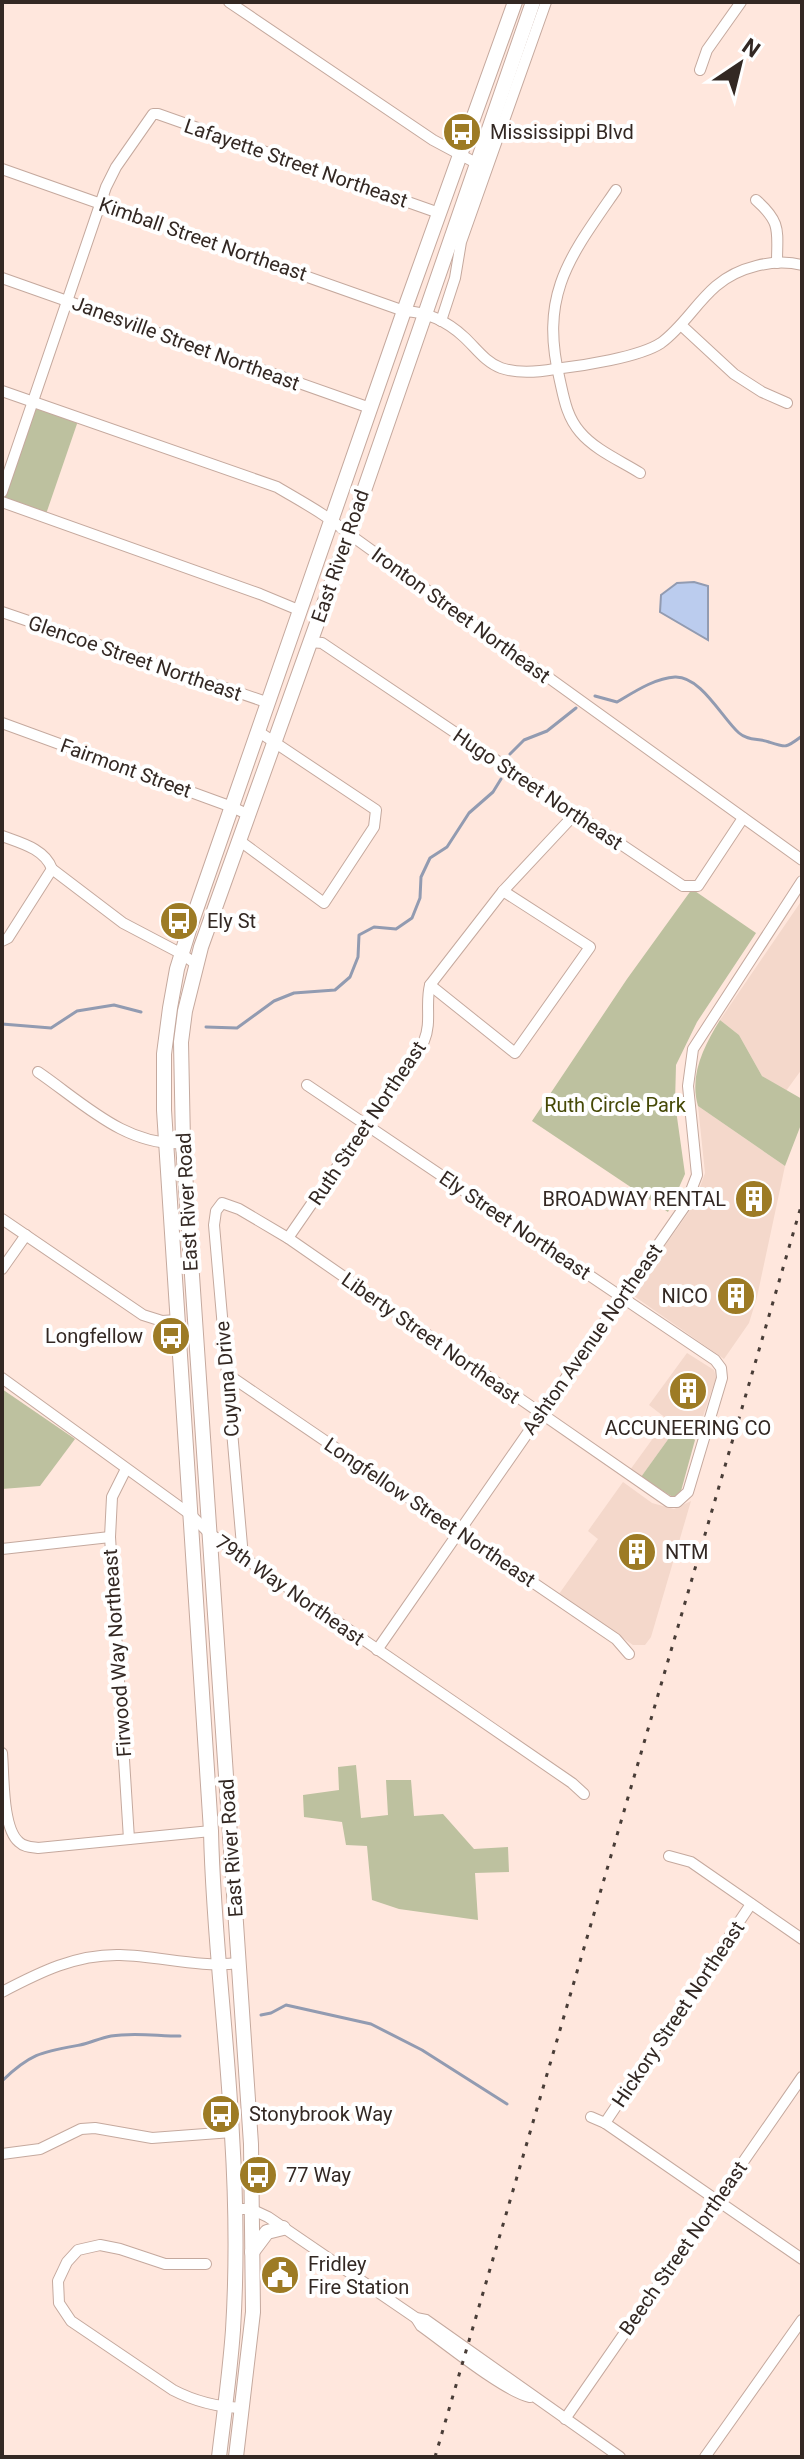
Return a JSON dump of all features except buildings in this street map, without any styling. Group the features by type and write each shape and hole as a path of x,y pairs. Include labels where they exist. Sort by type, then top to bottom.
{"main road":[{"name":"East River Road","path":"219,2457 233,2329 235,2209 232,2132 212,1881 165,1144 164,1054 182,954 370,408 515,2"},
{"name":"East River Road","path":"236,2457 253,2312 251,2144 183,1143 181,1042 197,965 533,2"},
{"path":"252,2252 267,2232 283,2228"}],"street":[{"path":"229,2 433,140 476,163"},
{"path":"441,321 455,278 461,242 546,2"},
{"path":"700,70 707,50 741,2"},
{"name":"Lafayette Street Northeast","path":"101,202 116,167 153,114 158,114 439,213"},
{"name":"Kimball Street Northeast","path":"2,169 404,311 424,312"},
{"path":"616,190 566,265 552,323 557,369 566,408 581,433 640,473"},
{"path":"756,200 772,214 777,225 777,263"},
{"path":"2,492 101,202"},
{"path":"424,312 455,329 485,359 499,367 531,372 557,369 660,344 715,286 745,269 777,263 802,265"},
{"name":"Janesville Street Northeast","path":"2,278 370,408"},
{"path":"681,325 734,374 787,403"},
{"name":"Ironton Street Northeast","path":"2,391 277,487 332,520 802,860"},
{"path":"2,502 301,611"},
{"name":"Glencoe Street Northeast","path":"2,612 269,703"},
{"name":"Hugo Street Northeast","path":"310,642 322,643 683,886 698,886 743,818"},
{"name":"Fairmont Street","path":"2,723 249,815"},
{"path":"240,841 324,903 374,827 376,810 259,732"},
{"path":"503,891 590,947 515,1053 430,985 503,891 574,815"},
{"path":"2,836 48,858 52,869 123,923 197,965"},
{"path":"2,941 8,938 52,869"},
{"name":"Ashton Avenue Northeast","path":"377,1650 685,1206 697,1175 688,1086 693,1049 802,881"},
{"name":"Ruth Street Northeast","path":"288,1238 368,1126 429,1029 426,1000 430,985"},
{"path":"38,1072 124,1132 165,1144 183,1143"},
{"name":"Ely Street Northeast","path":"307,1085 622,1296 715,1360 721,1368"},
{"name":"Liberty Street Northeast","path":"222,1203 239,1209 288,1238 663,1499 677,1502 688,1492 722,1378 721,1368"},
{"name":"Cuyuna Drive","path":"222,1203 216,1211 214,1225 243,1557"},
{"path":"2,1219 143,1315 162,1321 177,1320"},
{"path":"2,1269 26,1235"},
{"name":"Longfellow Street Northeast","path":"227,1374 616,1639 629,1654"},
{"name":"79th Way Northeast","path":"2,1378 191,1515 209,1533 584,1794"},
{"name":"Firwood Way Northeast","path":"126,1469 112,1497 110,1537 129,1839"},
{"path":"2,1549 110,1537"},
{"path":"2,1753 11,1835 22,1845 38,1848 211,1831"},
{"path":"669,1856 691,1862 802,1939"},
{"name":"Hickory Street Northeast","path":"605,2123 751,1904"},
{"path":"2,1992 51,1967 90,1956 122,1955 221,1965 239,1963"},
{"name":"Beech Street Northeast","path":"565,2419 802,2077"},
{"path":"591,2117 605,2123 802,2259"},
{"path":"2,2154 40,2149 81,2129 95,2128 152,2138 232,2132"},
{"path":"235,2209 251,2209 416,2318 426,2320 620,2457"},
{"path":"206,2264 165,2264 100,2245 78,2250 67,2262 58,2281 59,2303 71,2321 188,2398 225,2408 242,2408"},
{"path":"705,2457 802,2320"}],"shaded area":[{"path":"802,900 802,1069 786,1091 762,1076 739,1035 720,1020"},
{"path":"698,1106 785,1166 749,1323 724,1359 631,1294 693,1206 705,1173"},
{"path":"687,1353 714,1370 716,1378 695,1440 691,1436 669,1438 641,1477 630,1470 667,1419 649,1405"},
{"path":"623,1482 652,1503 674,1509 691,1501 651,1637 645,1645 633,1645 559,1594 598,1539 588,1531"}],"green space":[{"path":"32,402 79,418 45,517 2,502 2,492"},
{"name":"Ruth Circle Park","path":"692,889 756,933 697,1022 676,1065 675,1103 685,1174 668,1212 532,1121 627,979"},
{"path":"720,1020 739,1035 762,1076 802,1099 802,1122 785,1166 698,1106 697,1072 704,1050"},
{"path":"2,1389 75,1439 40,1486 2,1489"},
{"path":"691,1436 695,1440 681,1491 676,1496 641,1477 669,1438"},
{"path":"356,1765 361,1818 388,1815 386,1780 411,1780 414,1816 443,1814 474,1849 508,1847 509,1872 475,1873 478,1920 399,1909 372,1900 367,1846 346,1845 342,1822 304,1817 303,1795 339,1790 338,1767"}],"water":[{"path":"694,582 708,586 708,640 660,612 661,595 677,583"}],"waterway":[{"path":"595,696 617,702 645,686 675,677 694,683 702,690 742,736 783,746 802,736"},
{"path":"510,754 524,740 547,731 576,708"},
{"path":"206,1027 237,1028 274,1001 294,993 335,990 350,977 358,957 359,935 374,927 396,929 412,918 420,898 421,877 430,858 447,847 469,813 493,792 501,779"},
{"path":"2,1024 51,1028 77,1011 114,1005 141,1012"},
{"path":"261,2015 286,2005 371,2024 422,2050 507,2104"},
{"path":"2,2081 38,2055 107,2037 137,2034 180,2036"}],"railway":[{"path":"435,2457 802,1203"}],"place":[{"name":"Mississippi Blvd","path":"462,132"},
{"name":"Ely St","path":"179,921"},
{"name":"BROADWAY RENTAL","path":"754,1199"},
{"name":"NICO","path":"736,1296"},
{"name":"Longfellow","path":"171,1336"},
{"name":"ACCUNEERING CO","path":"688,1391"},
{"name":"NTM","path":"637,1552"},
{"name":"Stonybrook Way","path":"221,2114"},
{"name":"77 Way","path":"258,2175"},
{"name":"Fridley Fire Station","path":"280,2275"}]}
